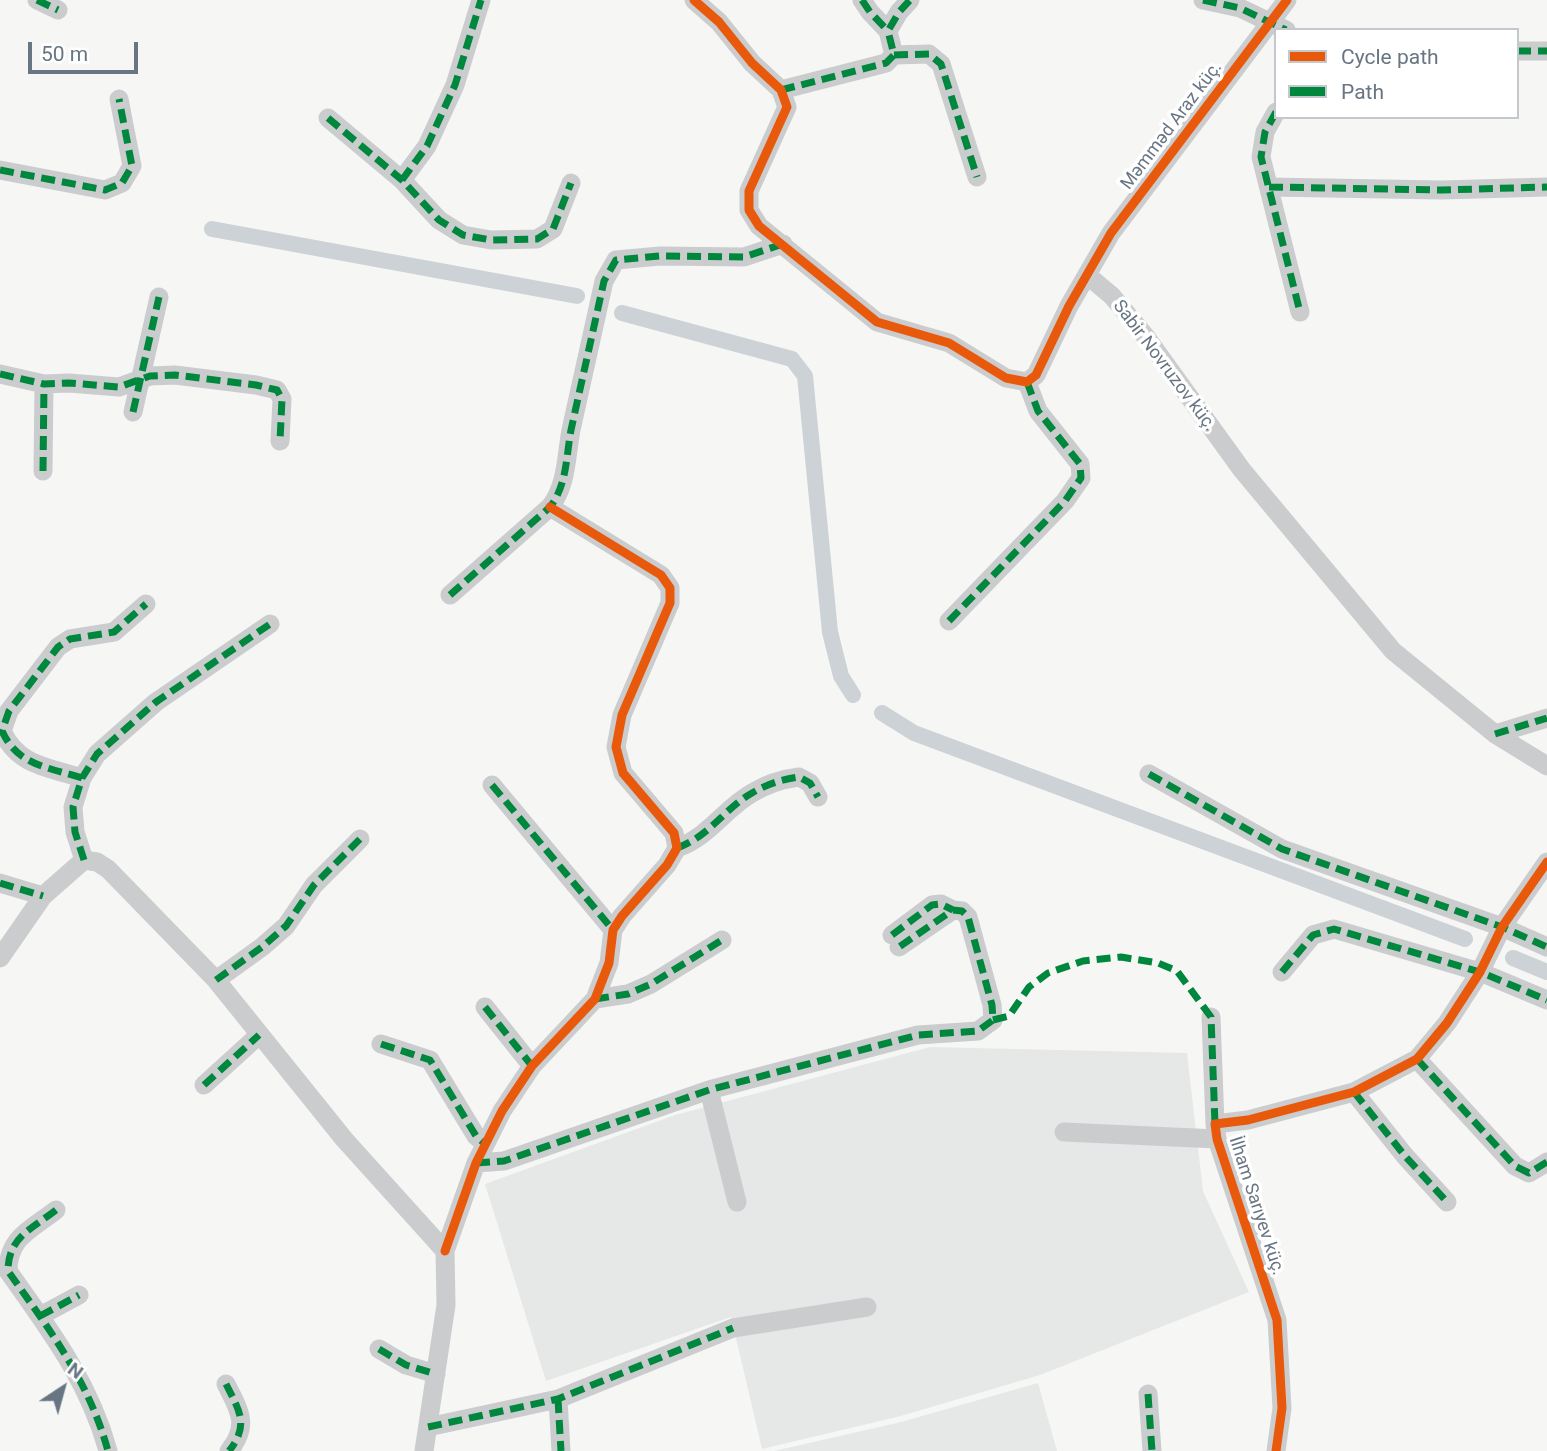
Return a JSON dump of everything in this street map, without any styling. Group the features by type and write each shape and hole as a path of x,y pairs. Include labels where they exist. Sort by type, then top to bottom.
{"street":[{"path":"37,0 58,10"},
{"path":"402,180 427,146 456,85 481,0"},
{"path":"694,0 719,22 752,63 782,90 787,107 749,191 749,210 759,226 877,322 949,343 1006,378 1027,382 1036,375 1087,275"},
{"path":"862,0 888,30 894,55"},
{"path":"888,30 910,0"},
{"path":"1203,0 1240,8 1278,26"},
{"name":"Məmməd Araz küç.","path":"1278,26 1287,0"},
{"name":"Məmməd Araz küç.","path":"1087,275 1111,233 1274,31"},
{"path":"1519,51 1547,51"},
{"path":"782,90 886,63 894,55 929,54 941,64 977,177"},
{"path":"0,170 105,190 122,183 132,166 119,99"},
{"path":"1274,116 1265,132 1261,157 1300,312"},
{"path":"328,118 402,180 439,220 463,234 491,240 537,239 553,229 571,183"},
{"path":"1269,187 1442,190 1547,187"},
{"path":"450,595 557,498 563,481 570,434 604,281 616,260 660,256 744,257 783,244"},
{"name":"Sabir Novruzov küç.","path":"1087,275 1112,296 1146,337 1242,470 1393,650 1495,734 1547,766"},
{"path":"133,412 159,298"},
{"path":"0,374 44,384 118,387 150,376 175,376 277,390 282,399 280,441"},
{"path":"948,621 1065,501 1080,478 1080,464 1038,411 1027,382"},
{"path":"43,471 44,384"},
{"path":"550,507 661,575 670,588 670,603 622,715 617,747 624,773 674,833 677,848"},
{"path":"82,778 24,759 9,746 2,731 9,712 58,647 70,639 114,632 146,604"},
{"path":"83,860 75,832 73,807 82,778 96,754 156,702 270,624"},
{"path":"1495,734 1547,718"},
{"path":"1149,774 1282,849 1502,927 1547,947"},
{"path":"424,1451 446,1304 445,1251 476,1163 502,1111 532,1066 595,999 609,963 613,930 667,865 677,848 706,833 751,793 783,779 799,777 810,783 818,797"},
{"path":"492,785 613,930"},
{"path":"216,980 286,926 314,885 360,839"},
{"path":"0,958 43,896 83,860"},
{"path":"83,860 97,862 108,869 216,980 344,1139 445,1251"},
{"name":"İlham Sarıyev küç.","path":"1276,1451 1282,1408 1277,1320 1216,1132 1248,1120 1354,1092 1417,1059 1447,1023 1480,972 1502,927 1547,862"},
{"path":"0,883 43,896"},
{"path":"476,1163 504,1161 709,1090 918,1035 978,1031 987,1027 993,1020 992,1005 968,917 962,911 953,910 895,941"},
{"path":"1282,972 1313,935 1334,929 1480,972 1547,1000"},
{"path":"595,999 628,994 651,984 722,940"},
{"path":"485,1007 532,1066"},
{"path":"1064,1132 1216,1132 1211,1017"},
{"path":"204,1085 259,1035"},
{"path":"381,1044 430,1060 477,1136 485,1144"},
{"path":"1417,1059 1515,1166 1529,1173 1547,1162"},
{"path":"709,1090 737,1202"},
{"path":"1354,1092 1405,1156 1447,1202"},
{"path":"56,1209 13,1245 8,1256 8,1272 81,1380 99,1419 108,1451"},
{"path":"40,1316 79,1295"},
{"path":"428,1427 558,1399 733,1328 867,1307"},
{"path":"379,1349 406,1365 436,1374"},
{"path":"226,1384 241,1414 241,1428 236,1443 229,1451"},
{"path":"1148,1394 1152,1451"},
{"path":"558,1399 561,1451"}],"shaded area":[{"path":"930,1047 1187,1053 1203,1191 1249,1292 1040,1375 901,1416 762,1449 731,1317 546,1381 485,1184 675,1115"},
{"path":"1038,1383 1057,1451 774,1451 901,1422"}],"waterway":[{"path":"212,229 577,296"},
{"path":"622,313 792,359 805,376 830,632 841,676 853,695"},
{"path":"882,713 914,733 1465,939"},
{"path":"1513,958 1547,972"}],"marked path":[{"path":"37,0 58,10"},
{"path":"402,180 427,146 455,85 481,0"},
{"path":"862,0 888,31"},
{"path":"781,90 886,63 894,55 888,31 910,0"},
{"path":"1203,0 1240,8 1282,28"},
{"path":"1519,51 1547,51"},
{"path":"894,55 929,54 941,64 977,177"},
{"path":"0,170 105,190 122,183 132,166 119,99"},
{"path":"1274,116 1265,132 1261,157 1300,312"},
{"path":"328,118 402,180 439,220 463,235 491,240 537,239 553,229 571,183"},
{"path":"1269,187 1442,190 1547,187"},
{"path":"450,595 550,507 556,498 565,470 571,430 604,281 616,260 660,256 744,257 783,244"},
{"path":"133,412 159,297"},
{"path":"0,374 44,384 119,387 150,376 175,375 277,390 282,399 280,441"},
{"path":"949,621 1065,501 1081,478 1080,464 1038,411 1027,382"},
{"path":"43,471 44,384"},
{"path":"82,778 35,764 16,752 2,731 9,711 58,647 70,639 114,632 146,604"},
{"path":"84,860 75,832 73,807 82,778 97,754 156,702 270,624"},
{"path":"1495,734 1547,718"},
{"path":"1149,774 1282,849 1502,927 1547,947"},
{"path":"677,848 699,837 742,799 775,782 799,777 810,783 818,797"},
{"path":"492,785 613,930"},
{"path":"216,980 286,926 314,885 360,839"},
{"path":"0,883 43,896"},
{"path":"892,935 932,905 941,904 953,910"},
{"path":"476,1163 504,1161 709,1090 918,1035 978,1031 993,1020 992,1005 968,917 962,911 953,910 899,947"},
{"path":"1282,972 1313,935 1334,929 1480,972 1547,1000"},
{"path":"595,999 628,994 651,984 722,940"},
{"path":"993,1020 1009,1016 1029,987 1048,973 1083,961 1121,957 1158,963 1177,971 1211,1017 1215,1124"},
{"path":"485,1007 532,1066"},
{"path":"204,1085 259,1035"},
{"path":"381,1044 430,1060 476,1136 485,1144"},
{"path":"1417,1059 1515,1166 1529,1173 1547,1162"},
{"path":"1354,1092 1405,1156 1447,1202"},
{"path":"56,1210 17,1242 9,1259 8,1271 53,1335 79,1379 108,1451"},
{"path":"40,1316 79,1295"},
{"path":"428,1427 558,1399 733,1328"},
{"path":"379,1349 406,1365 436,1374"},
{"path":"226,1384 238,1410 241,1425 229,1451"},
{"path":"1148,1394 1152,1451"},
{"path":"558,1399 561,1451"}],"cycle path":[{"path":"694,0 719,22 752,63 781,90 787,107 749,191 749,210 759,226 877,322 949,343 1006,378 1027,382 1036,375 1069,306 1111,233 1287,0"},
{"path":"445,1251 476,1163 502,1111 532,1066 595,999 609,963 613,930 667,865 677,848 674,833 623,773 616,747 622,715 670,603 670,588 661,575 550,507"},
{"path":"1276,1451 1282,1408 1277,1320 1217,1139 1215,1124 1248,1120 1354,1092 1417,1059 1447,1023 1480,972 1502,927 1547,862"}]}
